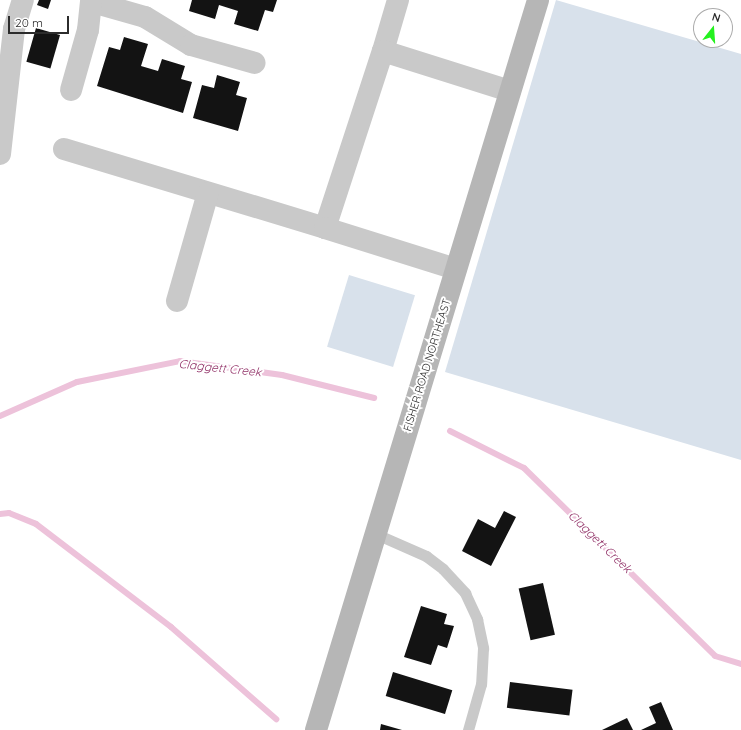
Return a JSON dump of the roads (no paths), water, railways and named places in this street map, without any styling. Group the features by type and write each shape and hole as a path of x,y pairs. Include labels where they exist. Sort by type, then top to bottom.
{"street":[{"path":"0,154 14,29 22,0"},
{"path":"325,228 383,51 398,0"},
{"name":"FISHER ROAD NORTHEAST","path":"316,730 538,0"},
{"path":"71,90 88,30 92,1 145,17 191,45 256,63"},
{"path":"383,51 510,91"},
{"path":"64,149 456,269"},
{"path":"176,301 208,193"}],"lane":[{"path":"376,534 426,556 443,569 465,593 477,619 483,648 481,684 468,730"}],"waterway":[{"name":"Claggett Creek","path":"0,416 77,382 180,361 282,375 374,398"},
{"name":"Claggett Creek","path":"450,431 524,468 715,656 741,664"},
{"name":"Claggett Creek","path":"0,514 9,513 36,524 171,627 276,719"}]}
